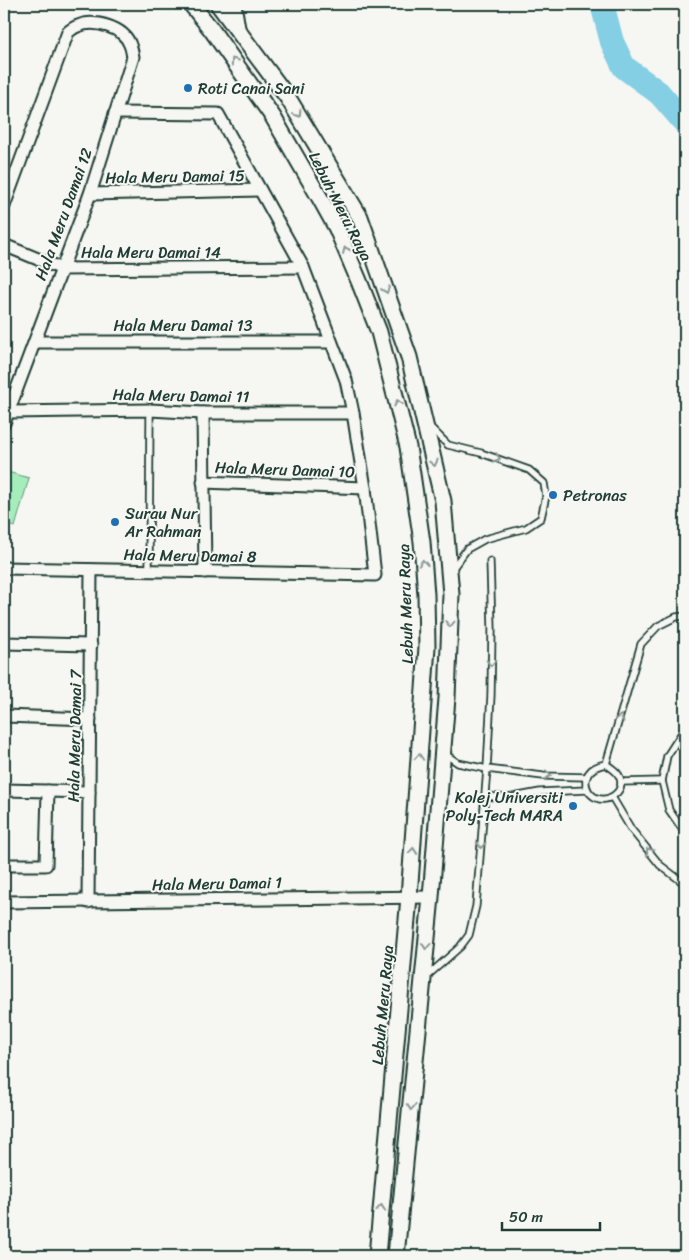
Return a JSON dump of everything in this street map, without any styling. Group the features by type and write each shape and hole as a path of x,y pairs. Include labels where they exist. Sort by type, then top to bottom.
{"main road":[{"name":"Lebuh Meru Raya","path":"192,4 272,117 337,229 379,332 408,447 422,542 427,647 409,897 377,1256"},
{"path":"208,4 211,29"},
{"name":"Lebuh Meru Raya","path":"218,4 288,98 360,217 409,357 443,502 451,594 447,688 431,897 396,1256"},
{"path":"233,4 238,32"}],"street":[{"name":"Hala Meru Damai 12","path":"4,206 68,32 78,26 91,23 105,25 120,32 130,44 132,57 90,194 4,423"},
{"path":"115,113 218,114 303,267 346,380 365,488"},
{"name":"Hala Meru Damai 15","path":"90,194 260,190"},
{"name":"Hala Meru Damai 14","path":"4,246 62,269 303,267"},
{"name":"Hala Meru Damai 13","path":"35,342 331,342"},
{"name":"Hala Meru Damai 11","path":"9,412 150,410 203,413 352,413"},
{"path":"203,413 205,572"},
{"name":"Hala Meru Damai 10","path":"203,482 365,488"},
{"name":"Hala Meru Damai 8","path":"4,568 375,575 365,488"},
{"name":"Hala Meru Damai 7","path":"88,902 91,570"},
{"path":"4,643 91,645"},
{"path":"4,716 90,719"},
{"path":"4,790 89,792"},
{"path":"4,865 46,866 48,791"},
{"name":"Hala Meru Damai 1","path":"4,902 431,897"}],"lane":[{"path":"149,571 150,410"},
{"path":"424,422 448,445 481,453 529,470 544,483 546,496 541,518 526,528 485,539 467,549 449,573"},
{"path":"423,980 460,947 469,935 476,906 487,769 492,629 490,562"},
{"path":"606,764 640,644 658,626 676,617 685,616"},
{"path":"685,728 667,756 662,781 669,810 685,833"},
{"path":"442,752 458,763 487,769 543,776 587,777"},
{"path":"606,764 619,775 619,789 612,797 601,800 587,790 587,777 591,770 606,764"},
{"path":"620,782 662,781"},
{"path":"485,796 508,798 540,792 587,790"},
{"path":"612,797 631,829 660,865 685,884"}],"green space":[{"path":"4,471 29,478 15,527 4,524"}],"waterway":[{"path":"602,4 612,42 624,67 659,93 685,123"}],"place":[{"name":"Roti Canai Sani","path":"188,88"},
{"name":"Petronas","path":"553,495"},
{"name":"Surau Nur Ar Rahman","path":"115,522"},
{"name":"Kolej Universiti Poly-Tech MARA","path":"573,806"}]}
